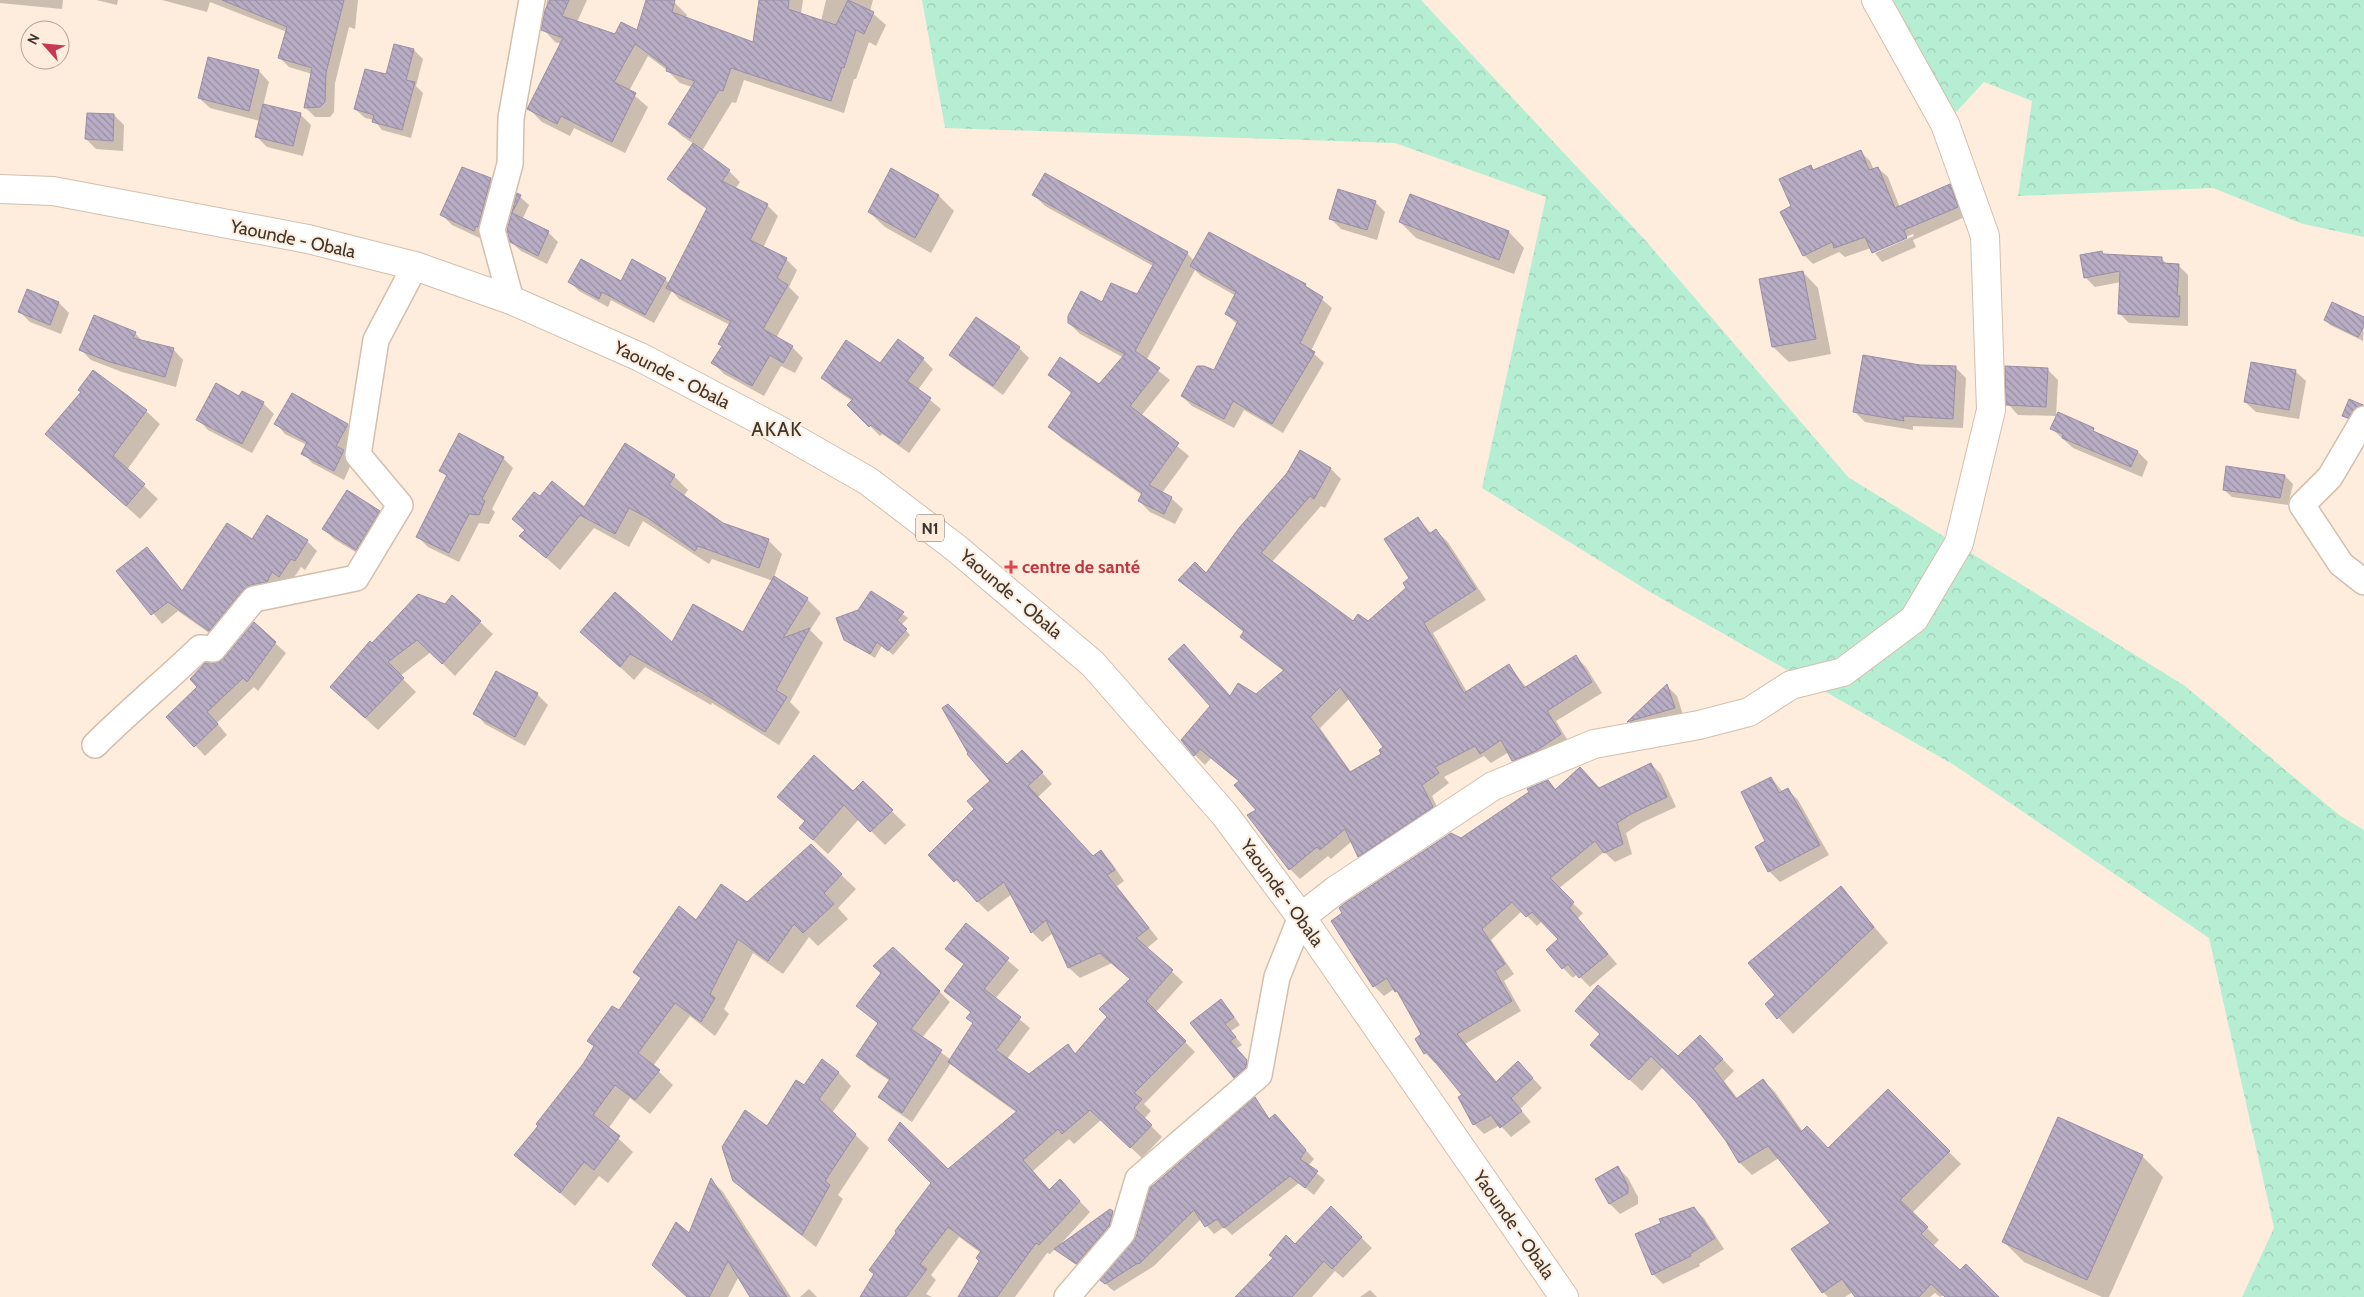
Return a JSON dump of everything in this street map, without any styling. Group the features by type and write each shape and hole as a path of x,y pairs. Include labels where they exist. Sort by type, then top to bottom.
{"main road":[{"path":"1301,917 1336,890 1494,786 1594,744 1700,725 1749,712 1791,685 1844,672 1914,619 1959,543 1991,410 1985,236 1945,124 1876,0"},
{"name":"Yaounde - Obala","path":"0,189 54,191 308,239 416,266 511,300 640,356 777,429 868,481 956,548 1093,664 1225,815 1301,917 1564,1297"}],"street":[{"path":"511,300 492,230 510,164 511,118 532,0"},
{"path":"95,745 135,706 159,688 200,648 213,650 254,599 356,578 400,505 358,455 376,340 416,266"},
{"path":"2364,419 2330,476 2302,505 2341,564 2364,582"},
{"path":"1067,1297 1122,1233 1138,1179 1259,1075 1277,977 1301,917"}],"green space":[{"path":"922,0 1421,0 1646,241 1848,477 2185,686 2339,815 2364,830 2364,1297 2242,1297 2274,1228 2209,938 1954,765 1650,592 1482,488 1546,197 1395,143 945,128"},
{"path":"1876,0 2364,0 2364,237 2303,224 2213,188 2018,196 2032,101 1984,82 1945,124"}],"building":[{"path":"222,0 344,0 326,73 325,102 320,107 304,108 312,68 278,58 287,27"},
{"path":"550,0 569,0 562,16 615,34 621,22 637,30 646,0 675,0 672,12 753,42 759,0 789,0 788,9 836,25 848,0 874,12 864,34 856,30 831,101 731,68 723,91 719,90 690,138 668,124 695,81 666,71 667,67 635,44 614,82 636,93 612,142 561,116 557,124 527,109 563,38 541,30 545,10"},
{"path":"394,44 414,49 406,80 415,82 402,130 372,122 374,115 354,109 365,69 386,74"},
{"path":"208,57 259,70 249,111 198,98"},
{"path":"263,104 301,113 293,146 255,137"},
{"path":"87,113 114,114 113,141 85,139"},
{"path":"693,143 730,170 722,181 768,204 750,240 787,258 777,278 788,285 763,329 793,346 783,363 770,355 752,386 711,363 722,346 718,344 731,321 666,288 707,208 667,179"},
{"path":"1861,150 1869,170 1878,167 1895,208 1950,184 1958,207 1904,230 1907,238 1872,253 1865,237 1834,248 1832,242 1803,256 1780,212 1791,206 1779,179 1811,165 1813,170"},
{"path":"462,167 491,178 478,227 476,226 474,231 440,215"},
{"path":"891,168 939,195 915,238 868,212"},
{"path":"1045,173 1188,252 1135,351 1160,368 1130,406 1179,443 1149,485 1172,497 1164,514 1138,501 1142,493 1048,427 1072,392 1048,375 1060,357 1099,384 1125,354 1068,323 1068,316 1081,291 1102,302 1111,283 1137,294 1154,263 1032,195"},
{"path":"1338,189 1376,201 1367,230 1329,219"},
{"path":"517,193 521,195 512,213 549,231 538,256 510,242 507,230"},
{"path":"1410,194 1509,231 1499,260 1399,222"},
{"path":"1209,232 1306,284 1305,286 1323,297 1300,343 1315,352 1272,424 1233,401 1224,419 1181,396 1197,366 1204,366 1214,370 1238,321 1225,314 1236,292 1190,266"},
{"path":"2102,251 2103,254 2162,257 2162,263 2179,264 2177,296 2180,296 2179,317 2118,314 2120,271 2084,278 2080,255"},
{"path":"581,259 621,281 632,259 666,278 645,315 602,292 599,299 568,282"},
{"path":"1803,271 1816,339 1772,347 1759,279"},
{"path":"27,289 59,302 50,325 18,312"},
{"path":"2332,302 2364,317 2364,326 2358,337 2324,320"},
{"path":"94,315 136,332 133,338 174,348 165,377 110,362 79,350"},
{"path":"976,317 1020,347 993,386 949,355"},
{"path":"898,339 924,358 907,381 931,398 899,444 871,425 869,427 847,405 853,399 821,378 846,340 880,363"},
{"path":"1863,355 1920,365 1956,366 1953,419 1903,416 1904,421 1853,412"},
{"path":"2251,362 2296,370 2289,410 2244,402"},
{"path":"2005,366 2048,368 2046,407 2006,405"},
{"path":"93,370 147,410 113,456 145,484 126,506 45,434 81,392 78,390"},
{"path":"216,383 239,396 242,391 264,402 242,444 196,420"},
{"path":"292,393 348,424 336,446 344,450 334,471 301,454 307,442 274,424"},
{"path":"2349,399 2363,405 2356,407 2348,418 2342,416"},
{"path":"2058,412 2094,428 2093,431 2138,451 2131,467 2062,438 2063,434 2050,429"},
{"path":"459,433 504,457 482,499 485,501 479,515 469,514 449,553 416,537 447,475 439,471"},
{"path":"625,443 675,475 669,485 723,523 769,539 759,568 698,546 695,551 648,518 629,508 615,534 580,515 546,558 519,536 525,530 512,519 534,492 540,496 552,481 584,507"},
{"path":"1300,450 1331,468 1314,499 1310,496 1261,553 1353,621 1358,614 1368,621 1406,588 1403,583 1409,578 1384,539 1418,517 1429,534 1436,529 1476,589 1424,623 1464,693 1509,664 1524,688 1576,655 1592,682 1547,711 1561,734 1536,751 1512,761 1501,740 1480,754 1475,746 1435,767 1439,773 1422,785 1433,807 1358,857 1345,829 1320,850 1317,847 1289,870 1247,815 1256,810 1234,785 1239,781 1200,749 1194,756 1181,740 1210,706 1168,659 1184,644 1230,696 1238,683 1256,694 1284,670 1240,637 1244,631 1178,580 1195,562 1206,573 1239,528 1287,473","holes":["1340,687 1383,747 1379,750 1381,754 1350,772 1310,717"]},
{"path":"2226,466 2285,475 2280,498 2223,490"},
{"path":"347,490 380,511 356,550 322,529"},
{"path":"267,515 308,540 295,561 291,559 279,577 272,572 267,582 251,585 243,590 209,631 168,602 151,615 116,571 147,547 182,591 227,523 252,539"},
{"path":"774,576 808,598 783,638 810,628 776,690 787,697 765,732 698,690 697,692 630,654 620,667 580,632 615,592 672,642 693,604 743,632"},
{"path":"871,591 904,612 897,620 907,629 888,651 877,642 870,654 844,640 836,618 858,610"},
{"path":"418,594 445,604 452,595 481,621 442,664 417,640 388,662 404,678 365,718 330,687 370,641 372,643"},
{"path":"254,622 276,642 247,682 243,678 207,712 218,724 194,747 166,717 197,687 190,679 205,663 218,662 224,658"},
{"path":"496,671 538,693 515,737 473,714"},
{"path":"1667,684 1675,708 1627,722"},
{"path":"948,704 1007,764 1022,750 1043,772 1028,786 1093,856 1101,850 1115,870 1107,875 1149,928 1136,938 1173,970 1146,1001 1186,1041 1134,1093 1142,1099 1134,1108 1152,1125 1130,1148 1090,1110 1062,1134 1058,1129 1023,1160 1049,1190 1060,1179 1080,1201 1039,1245 1036,1243 997,1297 958,1297 979,1261 976,1258 981,1251 948,1227 920,1264 927,1269 906,1297 860,1297 874,1274 869,1270 931,1183 888,1140 900,1122 948,1169 1017,1111 948,1062 973,1023 966,1018 971,1012 944,991 964,964 945,949 966,923 1009,958 984,989 1021,1017 996,1050 1029,1074 1068,1044 1075,1054 1107,1017 1099,1009 1130,979 1100,953 1068,968 1046,920 1031,933 1004,882 977,902 957,879 954,882 928,855 974,809 967,801 990,781 967,754 942,708"},
{"path":"814,755 853,791 863,781 893,810 870,832 844,805 813,840 799,828 805,821 777,797"},
{"path":"1651,763 1667,797 1631,814 1617,823 1623,844 1604,853 1595,841 1550,878 1574,902 1569,908 1608,954 1579,978 1568,964 1562,969 1546,950 1558,939 1532,912 1526,917 1512,902 1482,929 1505,964 1495,971 1512,1001 1457,1034 1496,1082 1518,1061 1533,1078 1511,1098 1522,1111 1500,1128 1491,1115 1473,1125 1458,1097 1462,1095 1427,1052 1424,1054 1415,1039 1421,1034 1397,991 1395,992 1387,978 1373,987 1331,921 1342,913 1339,908 1345,903 1451,833 1461,838 1529,792 1527,789 1548,780 1555,790 1580,767 1599,788"},
{"path":"1771,777 1779,793 1788,788 1820,845 1768,872 1755,847 1765,841 1741,792"},
{"path":"811,844 842,874 824,893 834,904 803,933 794,924 768,961 738,939 710,994 715,998 701,1022 675,1003 638,1053 660,1070 635,1100 615,1085 593,1115 620,1136 594,1170 584,1162 560,1193 514,1155 538,1126 536,1124 583,1064 594,1046 587,1041 612,1006 619,1010 641,978 633,972 679,906 696,920 721,884 747,902"},
{"path":"1841,886 1874,927 1777,1019 1765,1004 1775,995 1748,963"},
{"path":"893,947 940,991 911,1029 942,1050 902,1113 878,1097 890,1079 856,1056 878,1023 856,1006 881,973 873,966"},
{"path":"1598,985 1678,1056 1700,1035 1723,1059 1713,1068 1736,1099 1763,1079 1801,1132 1807,1126 1828,1148 1888,1089 1950,1151 1900,1200 1928,1227 1921,1234 1960,1270 1966,1264 1999,1297 1945,1297 1931,1284 1919,1297 1855,1297 1842,1279 1822,1293 1791,1249 1830,1223 1768,1146 1739,1163 1726,1141 1696,1102 1651,1056 1629,1080 1590,1045 1600,1034 1575,1011"},
{"path":"1221,999 1234,1017 1225,1024 1236,1037 1230,1041 1247,1060 1246,1067 1234,1078 1190,1023"},
{"path":"822,1059 839,1072 819,1099 856,1134 825,1181 830,1185 802,1235 733,1181 722,1147 745,1110 767,1126 796,1080 804,1085"},
{"path":"1255,1097 1269,1119 1275,1114 1306,1150 1300,1159 1318,1171 1305,1188 1290,1176 1224,1228 1217,1219 1205,1227 1194,1210 1139,1264 1105,1284 1100,1280 1136,1237 1150,1188"},
{"path":"2058,1117 2143,1155 2087,1280 2002,1242"},
{"path":"1618,1166 1628,1186 1628,1193 1609,1204 1595,1179"},
{"path":"711,1178 787,1297 750,1297 728,1261 709,1297 687,1297 652,1265 676,1222 689,1233"},
{"path":"1331,1206 1362,1237 1332,1269 1324,1261 1292,1297 1235,1297 1273,1258 1269,1255 1286,1235 1295,1244"},
{"path":"1694,1207 1715,1238 1690,1254 1691,1256 1652,1275 1635,1234 1661,1223 1659,1219"},
{"path":"1110,1209 1113,1211 1109,1226 1076,1264 1054,1249"}],"place":[{"name":"centre de santé","path":"1011,567"}],"district":[{"name":"AKAK","path":"777,429"}]}
